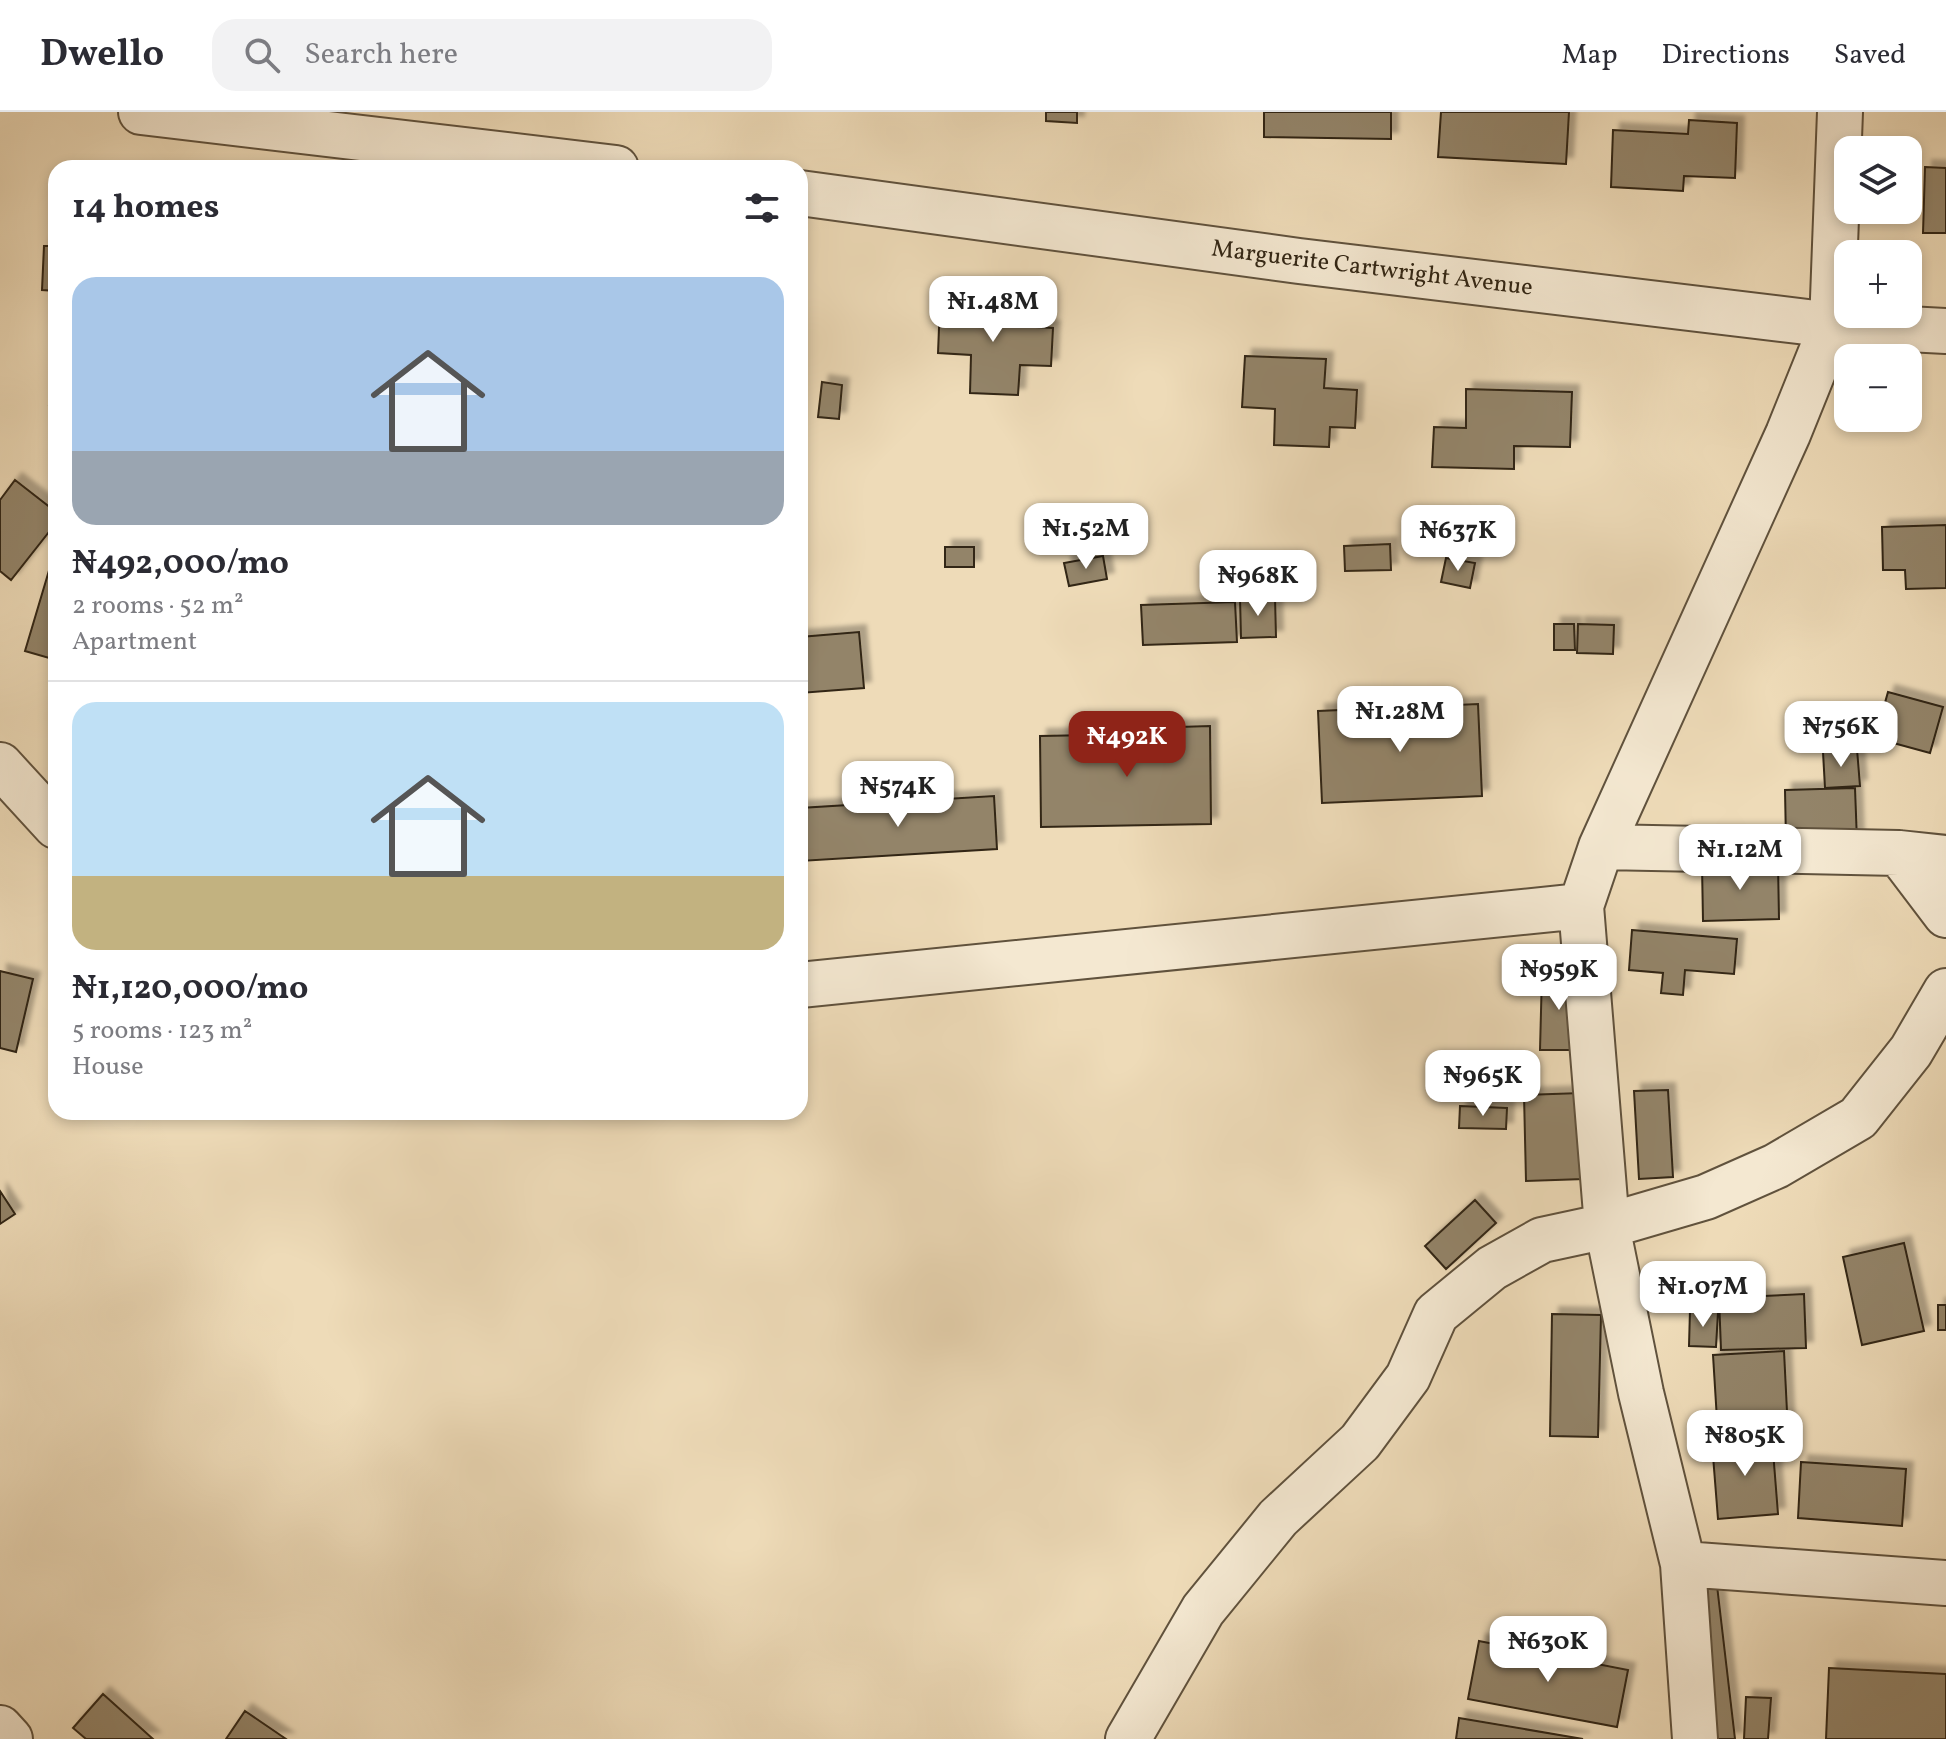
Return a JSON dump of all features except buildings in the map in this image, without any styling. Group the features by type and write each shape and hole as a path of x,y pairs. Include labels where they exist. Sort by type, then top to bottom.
{"street":[{"path":"141,112 548,160"},
{"path":"1695,1739 1683,1564 1641,1393 1607,1226 1581,906 1601,847 1788,434 1832,325 1840,112"},
{"name":"Marguerite Cartwright Avenue","path":"808,194 1299,261 1832,325 1946,331"},
{"path":"0,765 48,817"},
{"path":"1601,847 1899,853 1946,858"},
{"path":"1899,853 1946,915"},
{"path":"808,984 1581,906"},
{"path":"1128,1739 1203,1610 1278,1518 1360,1442 1408,1377 1436,1314 1492,1268 1542,1240 1607,1226 1706,1197 1776,1166 1858,1118 1911,1051 1946,991"},
{"path":"1683,1564 1946,1583"},
{"path":"0,1728 10,1739"}]}
